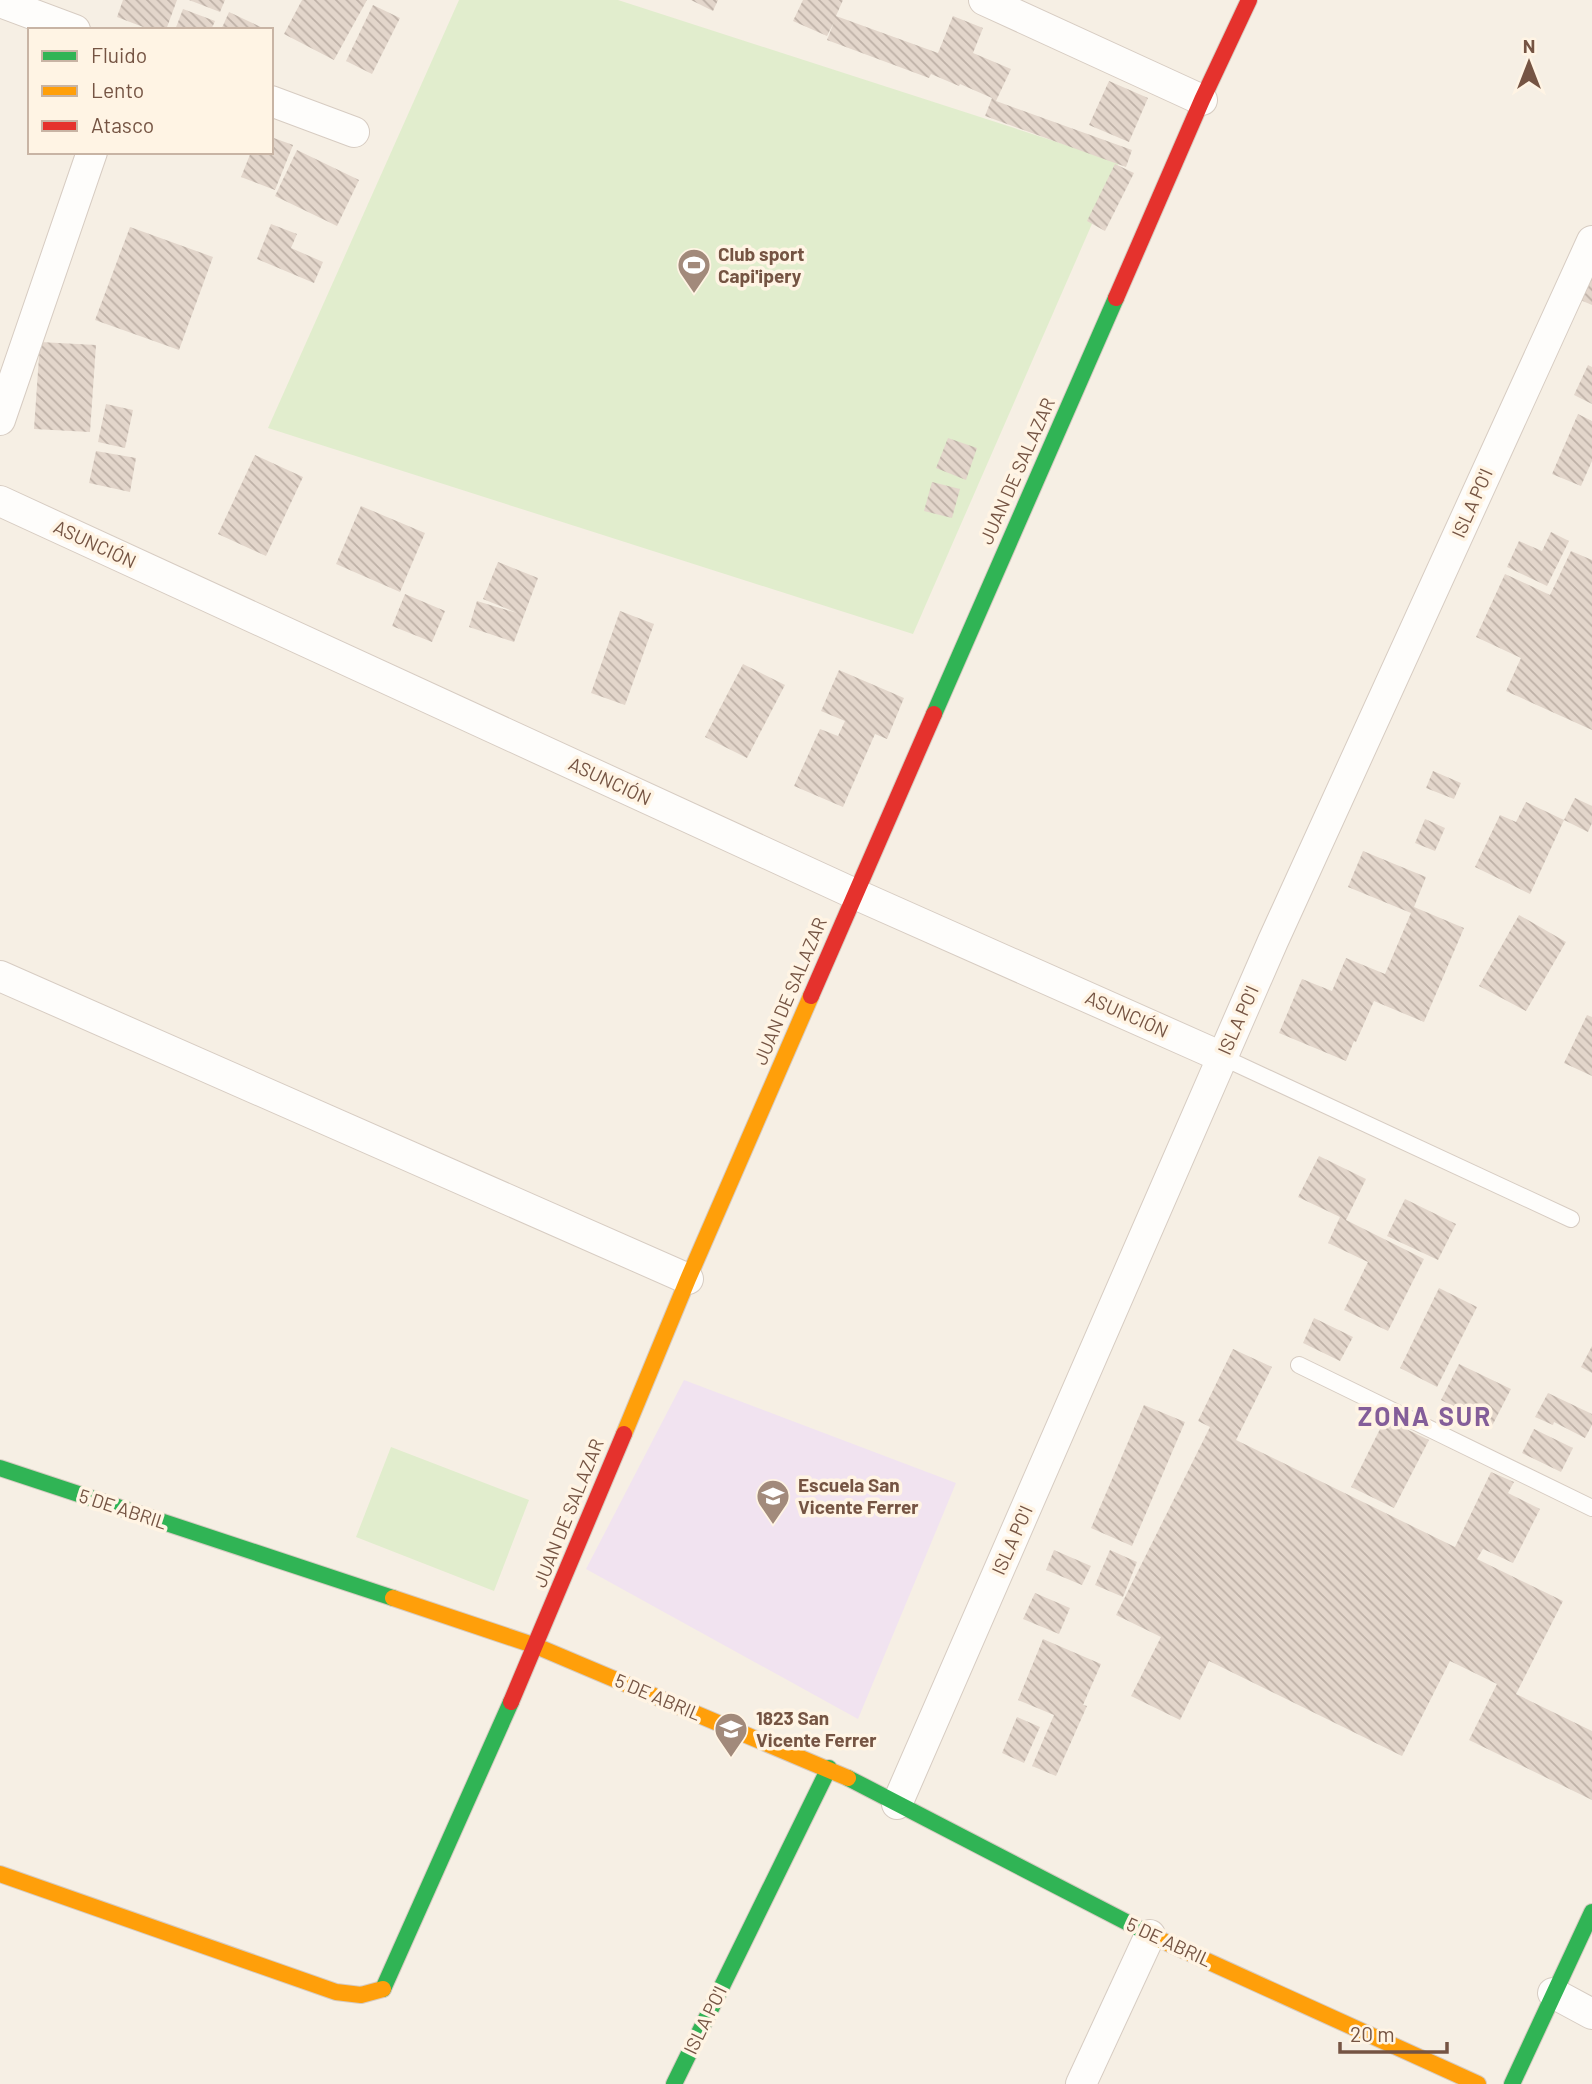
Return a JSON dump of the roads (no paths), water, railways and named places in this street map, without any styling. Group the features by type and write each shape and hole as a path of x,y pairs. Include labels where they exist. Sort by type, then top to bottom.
{"street":[{"path":"984,0 1202,100"},
{"name":"JUAN DE SALAZAR","path":"0,1874 336,1992 355,1996 372,1995 385,1988 536,1646 688,1279 855,894 1202,100 1249,0"},
{"path":"0,2 71,19"},
{"path":"273,102 354,132"},
{"path":"0,420 91,154"},
{"name":"ISLA PO'I","path":"897,1804 1222,1056 1592,241"},
{"name":"ASUNCIÓN","path":"0,501 855,894 1222,1056"},
{"path":"0,976 688,1279"},
{"name":"5 DE ABRIL","path":"0,1468 536,1646 829,1768 1150,1935 1478,2084"},
{"name":"ISLA PO'I","path":"674,2084 829,1768"},
{"path":"1512,2084 1592,1912"},
{"path":"1082,2084 1150,1935"},
{"path":"1553,1993 1592,2014"}],"lane":[{"path":"1222,1056 1572,1219"},
{"path":"1299,1365 1592,1508"}],"place":[{"name":"Club sport Capi'ipery","path":"694,295"},
{"name":"Escuela San Vicente Ferrer","path":"773,1526"},
{"name":"1823 San Vicente Ferrer","path":"731,1759"}],"district":[{"name":"ZONA SUR","path":"1425,1417"}]}
